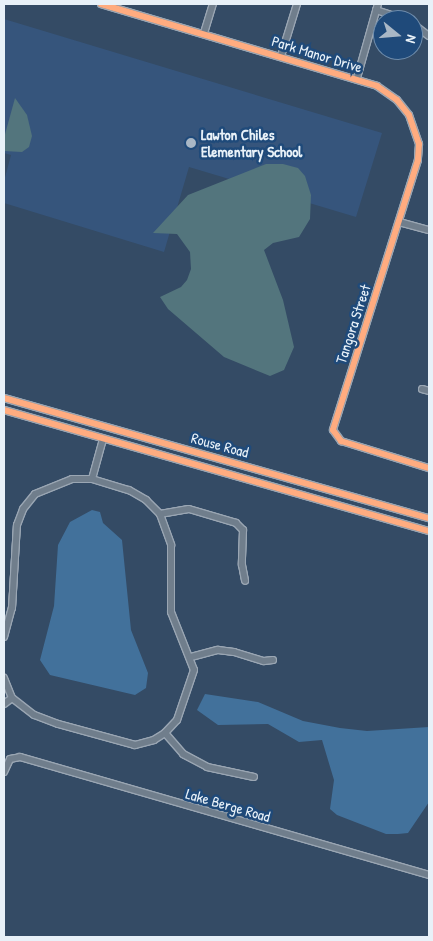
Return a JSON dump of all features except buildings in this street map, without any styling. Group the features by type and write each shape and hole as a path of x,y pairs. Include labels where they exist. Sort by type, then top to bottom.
{"street":[{"name":"Park Manor Drive","path":"101,4 357,78 377,86 396,100 415,128 418,160 399,222"},
{"path":"132,12 134,4"},
{"path":"204,34 213,4"},
{"path":"282,56 297,4"},
{"path":"357,78 377,7"},
{"path":"399,222 429,230"},
{"name":"Tangora Street","path":"399,222 333,425 334,434 341,441 429,468"},
{"name":"Rouse Road","path":"4,398 429,518"},
{"name":"Rouse Road","path":"4,410 429,532"},
{"path":"92,479 103,439"},
{"path":"4,637 12,608 13,553 23,509 36,494 55,484 72,479 92,479 129,490 146,500 160,514 171,545 171,612 191,657 194,670 189,690 177,720 165,733 154,740 135,745 34,715 12,698 4,678"},
{"path":"160,514 189,509 236,523 243,530 245,581"},
{"path":"191,657 218,650 264,661 273,660"},
{"path":"4,704 12,698"},
{"path":"165,733 183,754 207,767 254,777"},
{"name":"Lake Berge Road","path":"4,772 10,759 20,757 429,875"}],"shaded area":[{"name":"Lawton Chiles Elementary School","path":"4,19 382,133 356,217 189,167 164,252 4,203 4,181 11,155 4,153"},
{"path":"92,510 100,512 103,523 122,540 131,630 148,673 146,688 135,695 50,675 40,660 54,606 58,545 70,522"},
{"path":"205,694 258,702 303,721 340,728 367,731 429,727 429,802 408,833 386,834 337,815 330,809 334,780 322,740 299,742 268,724 218,725 197,710"}],"green space":[{"path":"15,98 27,115 32,136 29,147 22,152 4,151 4,138"},
{"path":"266,164 283,164 298,168 305,176 311,195 310,219 299,237 273,243 264,250 283,300 294,347 284,370 270,376 224,357 168,309 160,297 181,287 187,280 191,269 190,252 177,234 153,233 188,195"}],"cycle path":[{"path":"101,4 377,86 397,100 409,115 419,144 418,160 333,430 341,441 429,468"},
{"path":"4,398 429,518"},
{"path":"4,410 429,531"}],"place":[{"name":"Lawton Chiles Elementary School","path":"191,143"}]}
